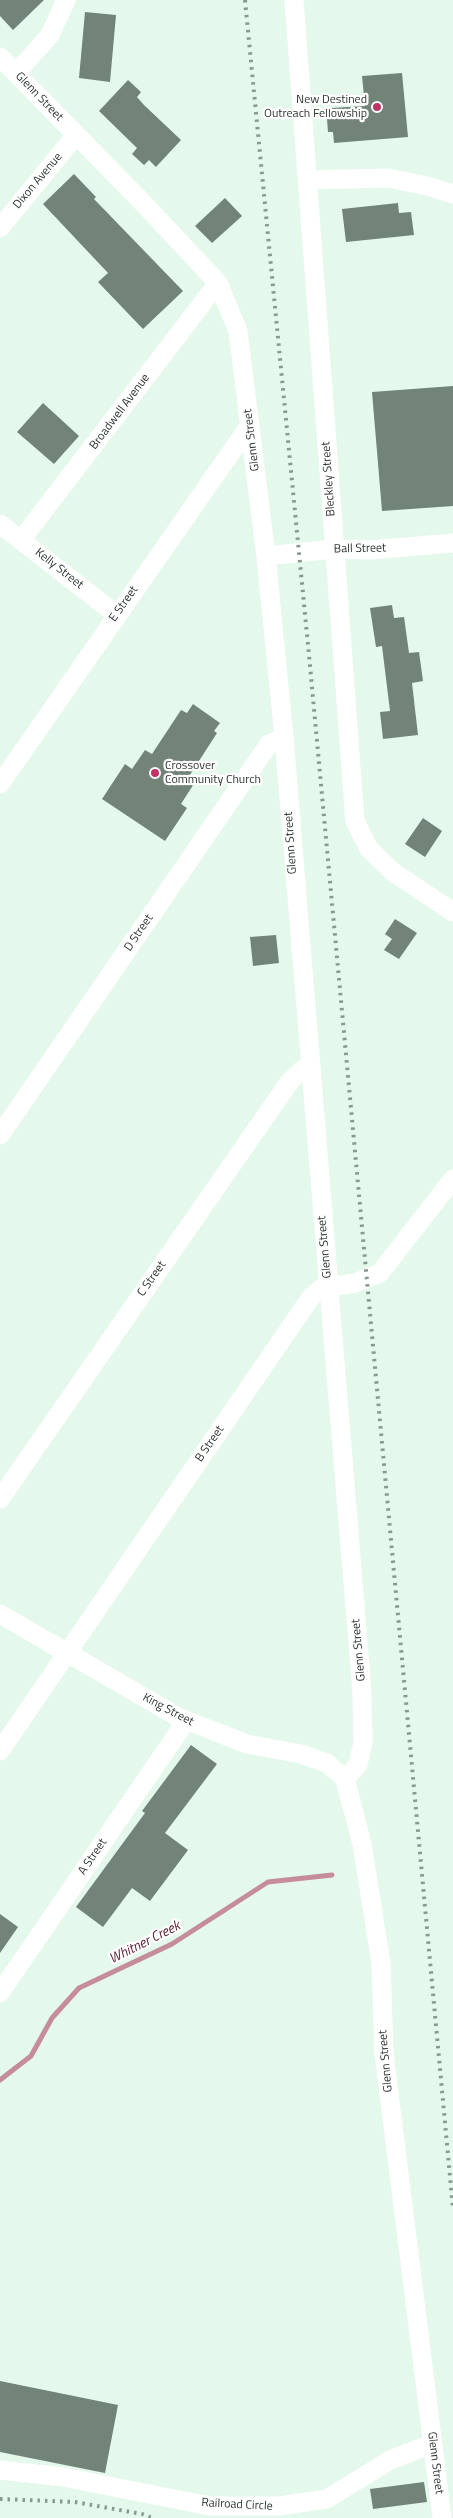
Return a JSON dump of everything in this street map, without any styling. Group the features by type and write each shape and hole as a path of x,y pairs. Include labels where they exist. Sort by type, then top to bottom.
{"street":[{"path":"16,73 50,35 66,0"},
{"name":"Bleckley Street","path":"294,0 309,180 355,821 369,849 393,872 453,912"},
{"name":"Glenn Street","path":"0,57 218,283 238,331 266,556 284,737 362,1692 363,1742 358,1765 345,1779 362,1844 381,1963 384,2053 442,2518"},
{"name":"Dixon Avenue","path":"0,228 76,135"},
{"path":"309,180 388,178 453,194"},
{"name":"Broadwell Avenue","path":"22,540 218,283"},
{"name":"E Street","path":"0,784 250,425"},
{"name":"Kelly Street","path":"0,524 117,615"},
{"name":"Ball Street","path":"266,556 334,549 370,550 453,543"},
{"name":"D Street","path":"0,1135 269,744 284,737"},
{"name":"C Street","path":"0,1498 290,1081 302,1070 311,1066"},
{"name":"B Street","path":"0,1751 311,1297 329,1286 355,1283 380,1273 453,1179"},
{"name":"King Street","path":"0,1614 186,1721 246,1744 301,1754 327,1763 345,1779"},
{"name":"A Street","path":"0,1993 186,1721"},
{"name":"Railroad Circle","path":"0,2470 63,2476 210,2506 279,2506 327,2499 390,2460 432,2444"}],"building":[{"path":"0,0 44,0 13,30 0,16"},
{"path":"85,12 116,15 110,82 79,78"},
{"name":"New Destined Outreach Fellowship","path":"402,73 408,137 334,143 333,132 328,132 327,119 332,119 331,108 365,106 362,76"},
{"path":"128,80 141,92 137,97 144,105 181,140 156,167 149,160 144,165 132,154 137,148 99,111"},
{"path":"74,174 96,197 94,199 183,291 143,329 98,282 108,273 43,204"},
{"path":"225,198 242,216 212,243 195,226"},
{"path":"398,203 399,213 411,212 414,235 346,242 342,209"},
{"path":"453,386 453,506 382,511 372,392"},
{"path":"43,403 79,436 54,464 17,432"},
{"path":"392,605 394,618 404,617 409,653 419,652 423,681 412,683 418,735 383,739 380,712 390,711 382,646 376,647 370,608"},
{"name":"Crossover Community Church","path":"193,704 220,723 214,731 217,733 188,778 195,782 181,804 187,808 165,841 102,799 125,764 132,769 145,750 152,754 181,710 187,713"},
{"path":"423,818 442,831 425,857 405,844"},
{"path":"395,919 417,933 399,959 384,950 392,939 385,934"},
{"path":"276,935 279,963 253,966 250,937"},
{"path":"191,1745 217,1764 165,1833 188,1850 150,1901 132,1888 103,1927 76,1907 145,1813 142,1811"},
{"path":"0,1914 18,1927 0,1953"},
{"path":"0,2381 118,2405 105,2473 0,2452"},
{"path":"424,2482 427,2502 373,2509 370,2489"}],"waterway":[{"name":"Whitner Creek","path":"0,2080 31,2056 52,2018 79,1988 172,1944 268,1882 332,1875"}],"railway":[{"path":"245,0 309,655 453,2209"},
{"path":"0,2499 75,2502 142,2514 152,2518"}],"place":[{"name":"New Destined Outreach Fellowship","path":"377,107"},
{"name":"Crossover Community Church","path":"155,773"}]}
